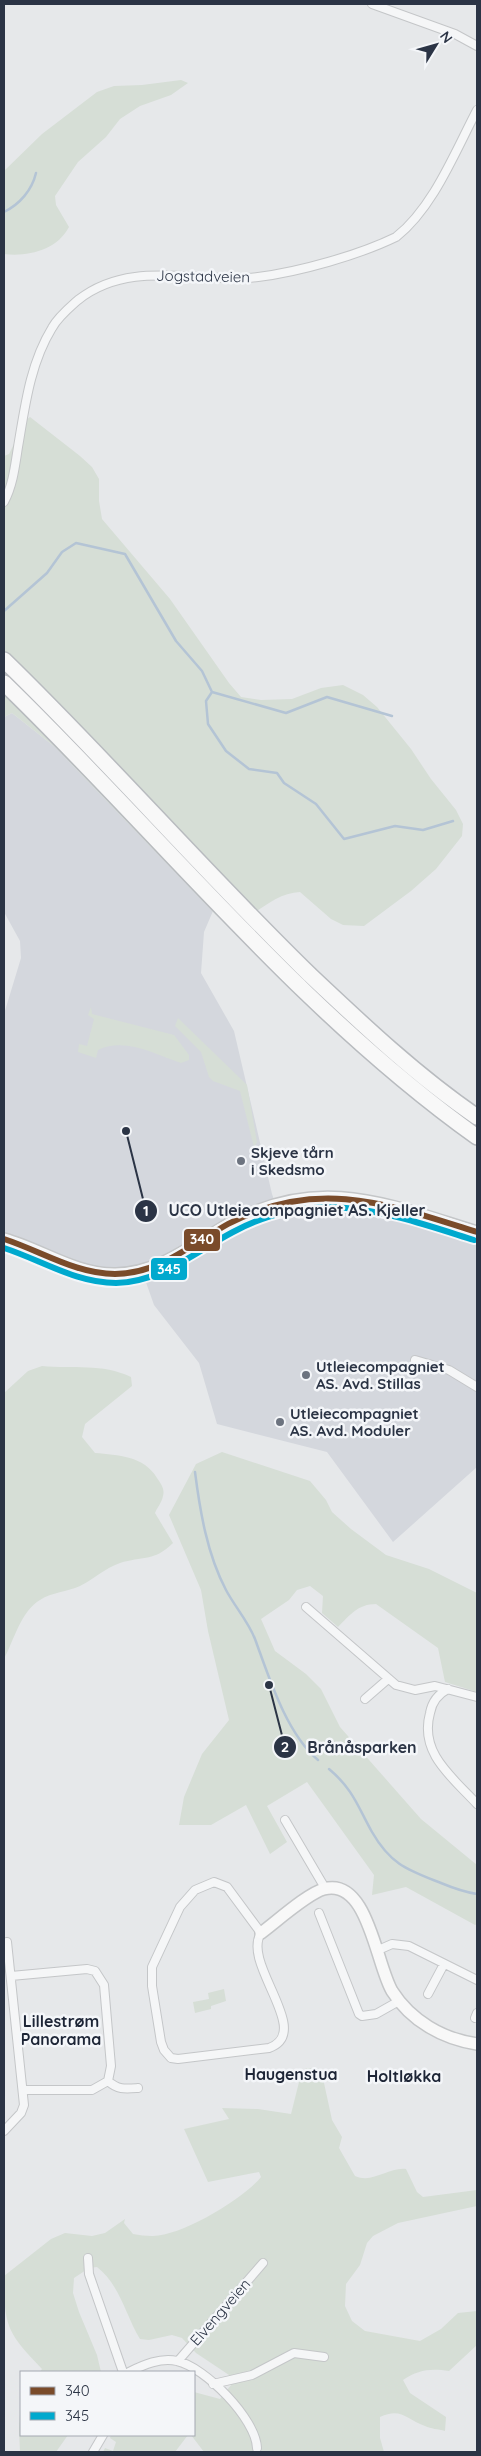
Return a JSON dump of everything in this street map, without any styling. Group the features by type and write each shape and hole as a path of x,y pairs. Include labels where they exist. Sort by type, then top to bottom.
{"highway":[{"path":"4,660 297,962 414,1069 477,1118"},
{"path":"6,686 244,931 322,1008 406,1083 477,1137"}],"main road":[{"path":"4,1239 87,1270 107,1274 126,1273 145,1270 170,1260 229,1224 265,1207 294,1199 323,1196 367,1201 477,1232"},
{"path":"261,1933 311,1896 325,1888 342,1890 357,1901 365,1916 387,1982 399,2001 431,2029 446,2037 477,2044"}],"street":[{"path":"372,4 455,34 477,46"},
{"name":"Jogstadveien","path":"4,502 13,476 33,368 53,326 70,307 86,294 121,279 154,274 233,278 277,274 349,254 396,237 408,228 427,203 477,110"},
{"path":"415,1360 449,1370 477,1388"},
{"path":"306,1608 388,1679 405,1689 415,1690 435,1686 477,1698"},
{"path":"365,1699 388,1679"},
{"path":"448,1689 441,1692 430,1709 428,1742 438,1763 477,1804"},
{"path":"285,1820 325,1888"},
{"path":"214,1882 221,1884 231,1893 261,1933 258,1938 257,1954 284,2022 285,2036 282,2041 269,2048 171,2058 164,2050 161,2042 151,1974 154,1961 180,1906 189,1895 200,1887 214,1882"},
{"path":"320,1913 359,2014 362,2016 376,2014 399,2001"},
{"path":"4,2130 21,2113 23,2090 7,1942"},
{"path":"376,1951 398,1944 409,1946 477,1980"},
{"path":"428,1994 444,1964"},
{"path":"11,1976 87,1969 95,1971 104,1985 111,2066 108,2081 92,2090 23,2090"},
{"path":"108,2081 115,2087 122,2089 138,2088"},
{"path":"88,2258 89,2274 123,2371"},
{"name":"Elvengveien","path":"193,2371 178,2361 264,2263"},
{"path":"213,2384 252,2375 294,2353 324,2357"},
{"path":"131,2371 153,2362 178,2361"},
{"name":"Elvengveien","path":"195,2372 213,2384 240,2412 257,2440 257,2448"},
{"path":"93,2452 102,2436"}],"shaded area":[{"path":"181,80 188,83 171,95 140,106 120,119 106,137 78,162 55,196 56,205 69,227 64,235 49,246 32,253 4,254 4,171 42,134 97,92 114,86 142,85"},
{"path":"30,417 92,467 99,479 99,501 102,519 170,599 229,683 241,697 261,700 292,699 321,688 343,685 363,695 377,707 411,749 431,779 456,810 463,824 462,836 436,869 411,891 364,926 343,925 331,919 300,892 281,896 230,926 216,915 55,747 12,713 4,717 4,456 9,454 26,420"},
{"path":"12,713 55,747 213,911 204,932 201,973 234,1031 272,1194 280,1217 339,1210 336,1195 477,1234 477,1467 393,1542 327,1452 217,1424 199,1363 154,1305 142,1271 114,1275 4,1245 4,1014 21,958 20,941 4,912 4,717"},
{"path":"91,1007 92,1014 174,1035 189,1055 189,1060 181,1063 140,1048 119,1045 108,1046 98,1050 96,1058 78,1052 79,1044 87,1046 94,1019 88,1015"},
{"path":"178,1018 247,1085 257,1142 254,1147 240,1091 213,1081 209,1077 201,1052 175,1026"},
{"path":"42,1366 98,1368 131,1377 132,1386 85,1424 82,1437 95,1453 130,1458 145,1465 152,1471 161,1484 163,1491 162,1500 155,1513 173,1543 154,1556 120,1563 80,1586 49,1595 40,1600 33,1605 23,1618 4,1659 4,1393 28,1371"},
{"path":"222,1452 310,1481 326,1500 332,1512 386,1555 429,1569 477,1593 477,1692 445,1682 438,1648 376,1604 359,1608 338,1627 322,1613 323,1596 310,1586 297,1590 289,1600 261,1619 275,1651 306,1674 321,1689 340,1727 421,1819 477,1865 477,1924 475,1925 406,1887 372,1895 374,1875 307,1782 267,1806 287,1842 270,1854 246,1805 211,1825 179,1825 184,1797 202,1754 229,1720 208,1631 201,1590 169,1515 196,1464"},
{"path":"224,1989 226,2001 211,2006 211,2009 195,2013 193,2002 209,1999 208,1993"},
{"path":"306,2068 321,2069 332,2120 342,2137 339,2148 355,2176 368,2178 393,2170 406,2169 417,2192 423,2197 477,2190 477,2206 398,2223 373,2236 367,2243 360,2265 346,2284 345,2306 352,2321 365,2331 420,2341 441,2329 458,2313 477,2311 477,2345 449,2371 424,2371 403,2380 410,2393 446,2417 445,2431 427,2427 403,2415 393,2413 380,2417 380,2438 384,2452 204,2452 192,2436 195,2436 195,2392 220,2399 231,2385 229,2375 196,2353 182,2338 172,2335 149,2340 140,2339 117,2291 105,2274 97,2267 89,2268 74,2278 73,2293 97,2355 101,2371 41,2371 42,2369 21,2346 10,2328 5,2307 4,2276 51,2239 65,2233 92,2236 105,2233 125,2219 124,2223 133,2234 164,2235 194,2224 226,2206 253,2186 261,2177 259,2172 208,2182 184,2129 229,2119 222,2108 258,2109 291,2114 299,2082"},
{"path":"20,2414 20,2436 67,2436 56,2452 20,2452 19,2428"},
{"path":"111,2436 187,2436 175,2452 103,2452 105,2448 113,2451 116,2442 110,2438"}],"waterway":[{"path":"4,212 24,196 32,185 36,173"},
{"path":"4,611 47,573 62,552 76,543 125,554 176,641 202,671 212,692"},
{"path":"212,692 206,701 208,724 226,751 249,769 277,773 284,783 316,804 344,839 395,826 423,830 453,821"},
{"path":"212,692 286,713 327,697 392,716"},
{"path":"195,1472 205,1532 219,1576 252,1632 288,1720 307,1749 318,1760"},
{"path":"329,1769 349,1791 379,1843 393,1859 419,1874 454,1888 477,1894"}],"transit line":[{"name":"340","path":"4,1239 72,1266 101,1273 115,1274 131,1273 161,1263 228,1224 261,1210 292,1201 322,1198 383,1205 413,1212 477,1232"},
{"name":"345","path":"4,1248 73,1275 101,1282 116,1283 132,1281 163,1272 233,1232 265,1218 295,1210 324,1207 383,1213 474,1240"}],"place":[{"name":"UCO Utleiecompagniet AS. Kjeller","path":"126,1131"},
{"name":"Skjeve tårn i Skedsmo","path":"241,1161"},
{"name":"Utleiecompagniet AS. Avd. Stillas","path":"306,1375"},
{"name":"Utleiecompagniet AS. Avd. Moduler","path":"280,1422"},
{"name":"Brånåsparken","path":"269,1685"}],"district":[{"name":"Lillestrøm Panorama","path":"61,2030"},
{"name":"Haugenstua","path":"291,2074"},
{"name":"Holtløkka","path":"404,2076"}]}
